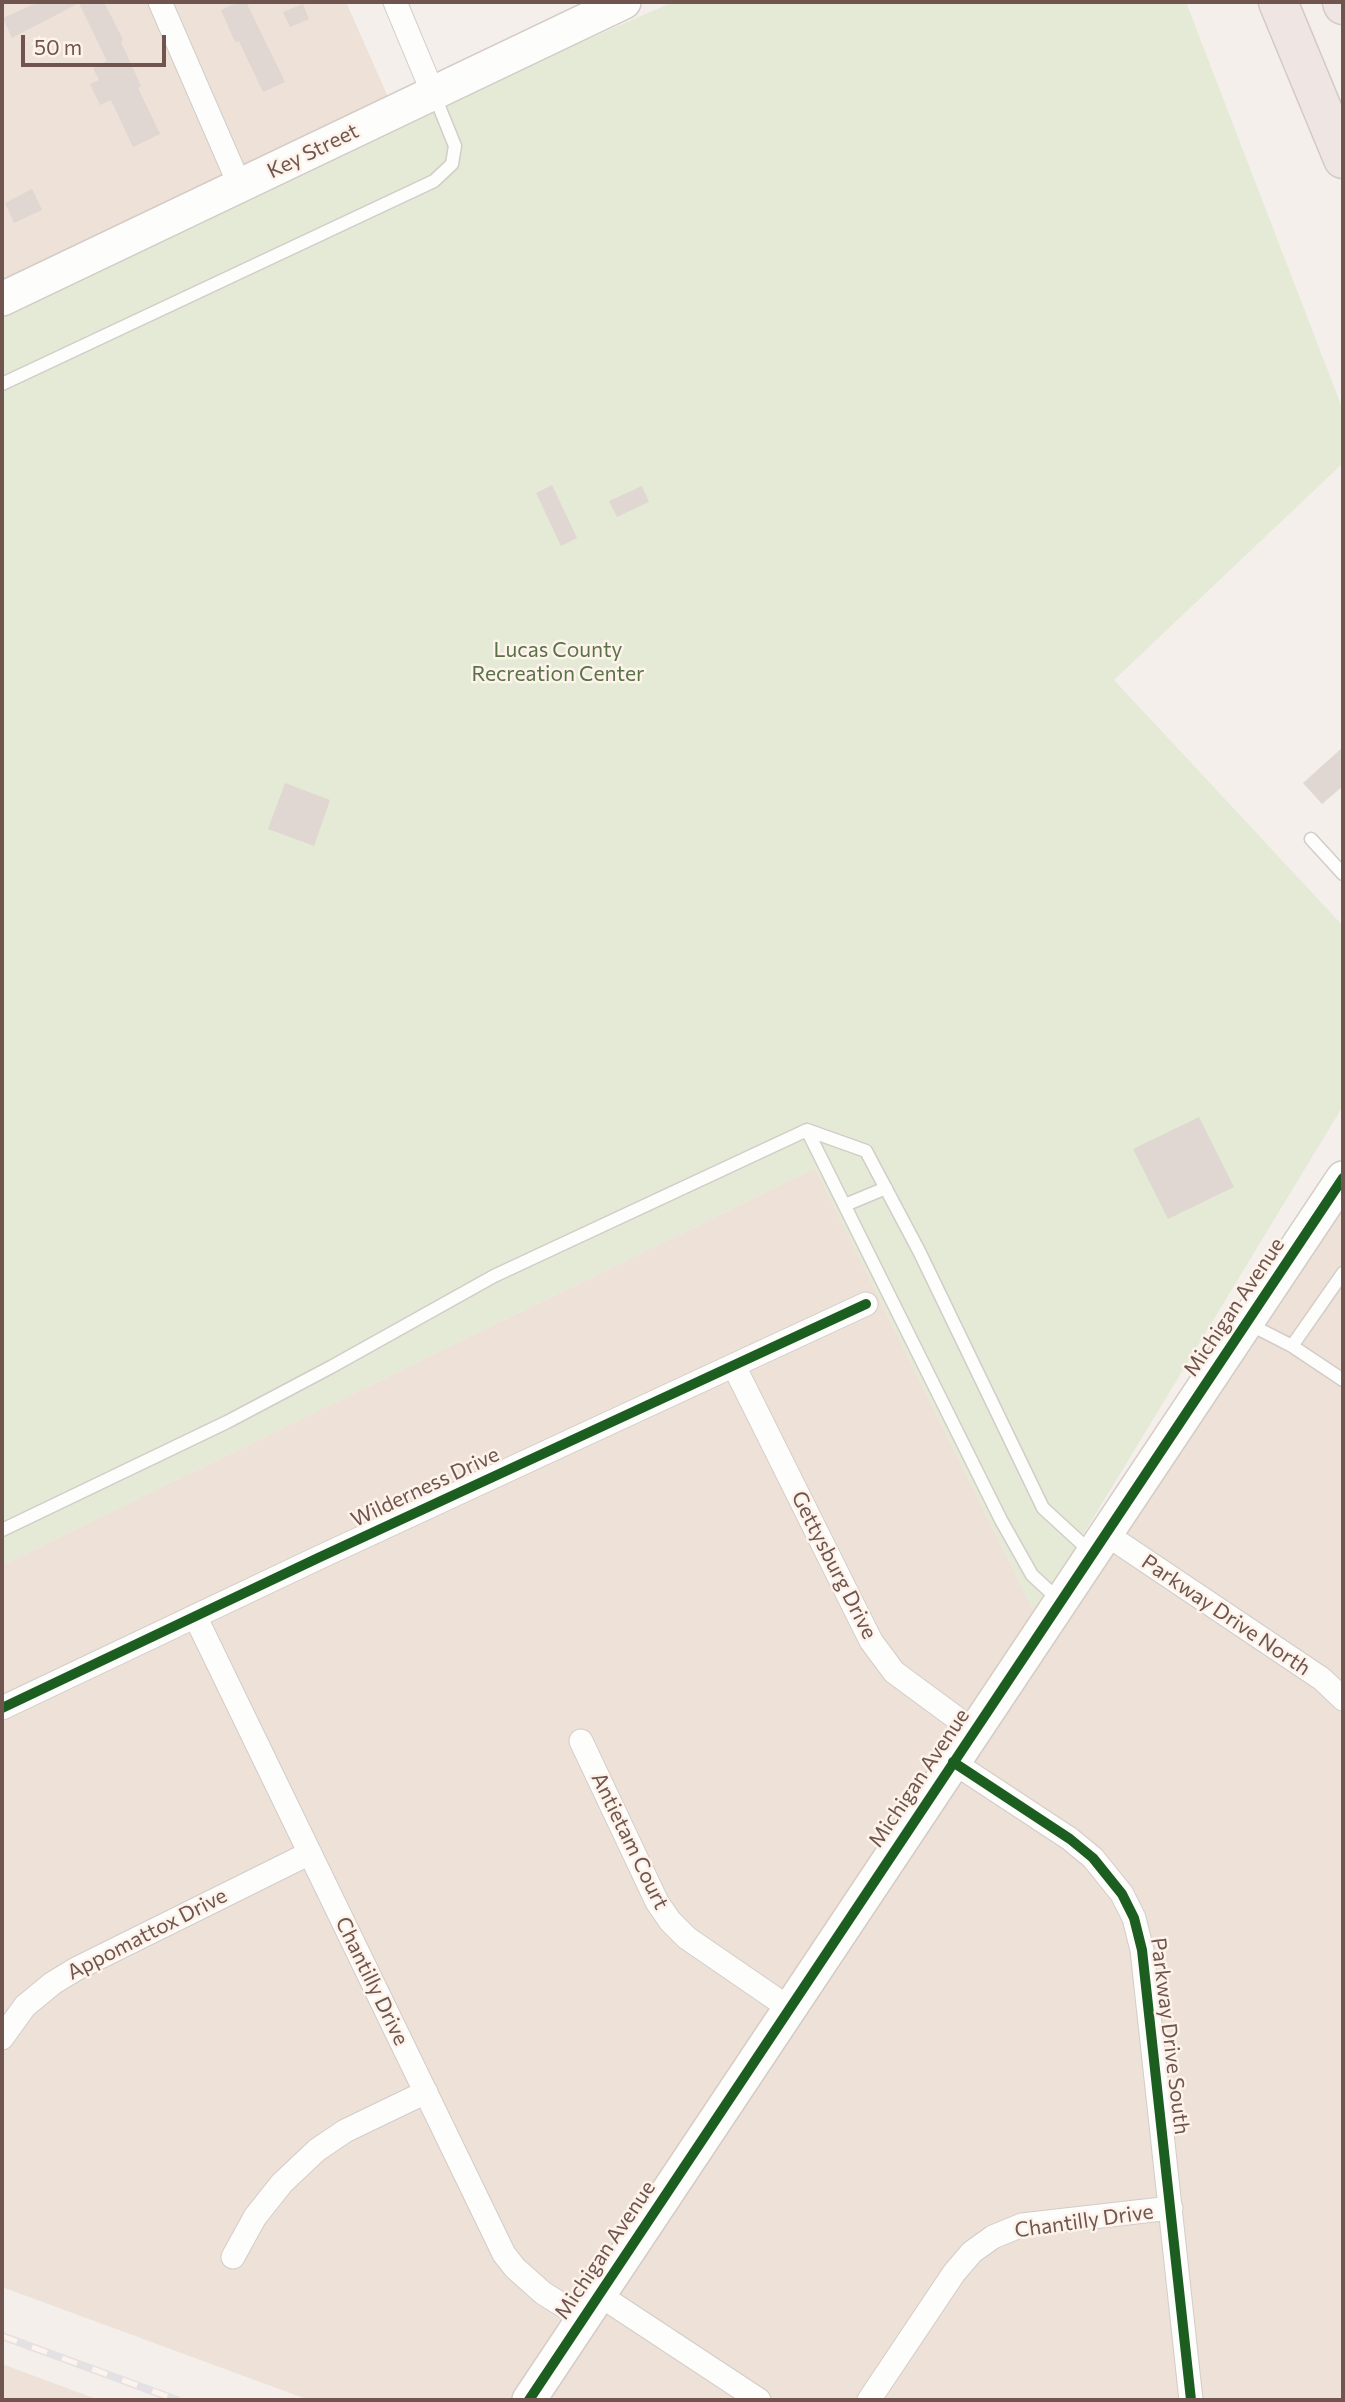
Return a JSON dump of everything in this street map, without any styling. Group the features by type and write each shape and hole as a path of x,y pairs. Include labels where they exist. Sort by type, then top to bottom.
{"highway":[{"path":"1278,2 1343,159"}],"street":[{"path":"160,2 240,186"},
{"path":"395,2 433,93"},
{"name":"Key Street","path":"2,299 624,2"},
{"name":"Michigan Avenue","path":"529,2400 1343,1178"},
{"name":"Wilderness Drive","path":"2,1707 866,1304"},
{"name":"Gettysburg Drive","path":"734,1366 877,1650 894,1672 974,1731"},
{"name":"Parkway Drive North","path":"1099,1544 1322,1679 1343,1699"},
{"name":"Chantilly Drive","path":"195,1616 504,2255 543,2293 590,2306 759,2400"},
{"name":"Antietam Court","path":"581,1741 657,1902 670,1921 687,1938 789,2008"},
{"name":"Parkway Drive South","path":"953,1762 1070,1839 1093,1858 1122,1894 1133,1918 1142,1950 1191,2400"},
{"name":"Appomattox Drive","path":"2,2038 25,2006 53,1983 76,1969 310,1853"},
{"path":"233,2257 255,2217 282,2183 317,2150 345,2130 426,2092"},
{"name":"Chantilly Drive","path":"869,2400 954,2273 972,2252 993,2237 1022,2225 1171,2208"}],"lane":[{"path":"2,384 434,181 452,164 455,146 433,93"},
{"path":"1311,839 1343,874"},
{"path":"807,1130 1001,1520 1032,1575 1060,1602"},
{"path":"2,1530 238,1416 494,1276 807,1130 866,1151 919,1251 1044,1508 1099,1544"},
{"path":"845,1205 886,1188"},
{"path":"1292,1346 1343,1273"},
{"path":"1247,1323 1292,1346 1343,1380"}],"shaded area":[{"path":"2,2 346,2 399,122 2,311"},
{"path":"815,1168 1035,1614 1343,1211 1343,2400 309,2400 2,2287 2,1565"},
{"path":"2,2364 99,2400 2,2400"}],"green space":[{"name":"Lucas County Recreation Center","path":"673,2 1186,2 1343,410 1343,463 1114,680 1343,926 1343,1106 1035,1614 815,1168 2,1565 2,311 399,122"}],"building":[{"path":"39,2 104,2 123,40 121,42 141,86 138,88 160,134 133,147 111,100 100,105 90,84 99,80 93,68 107,61 79,3 12,38 3,18"},
{"path":"239,2 246,2 285,82 263,92 239,41 235,42 221,10"},
{"path":"303,4 309,19 290,27 283,12"},
{"path":"32,189 42,210 14,223 5,203"},
{"path":"552,485 577,538 561,546 536,493"},
{"path":"642,486 649,502 617,517 609,501"},
{"path":"1343,747 1343,786 1322,804 1303,783"},
{"path":"285,783 330,800 314,846 268,829"},
{"path":"1199,1117 1234,1187 1168,1219 1133,1149"}],"railway":[{"path":"2,2336 177,2400"}],"cycle path":[{"path":"529,2400 1343,1178"},
{"path":"2,1708 866,1304"},
{"path":"953,1762 1070,1839 1093,1858 1122,1894 1134,1918 1142,1950 1191,2400"}]}
